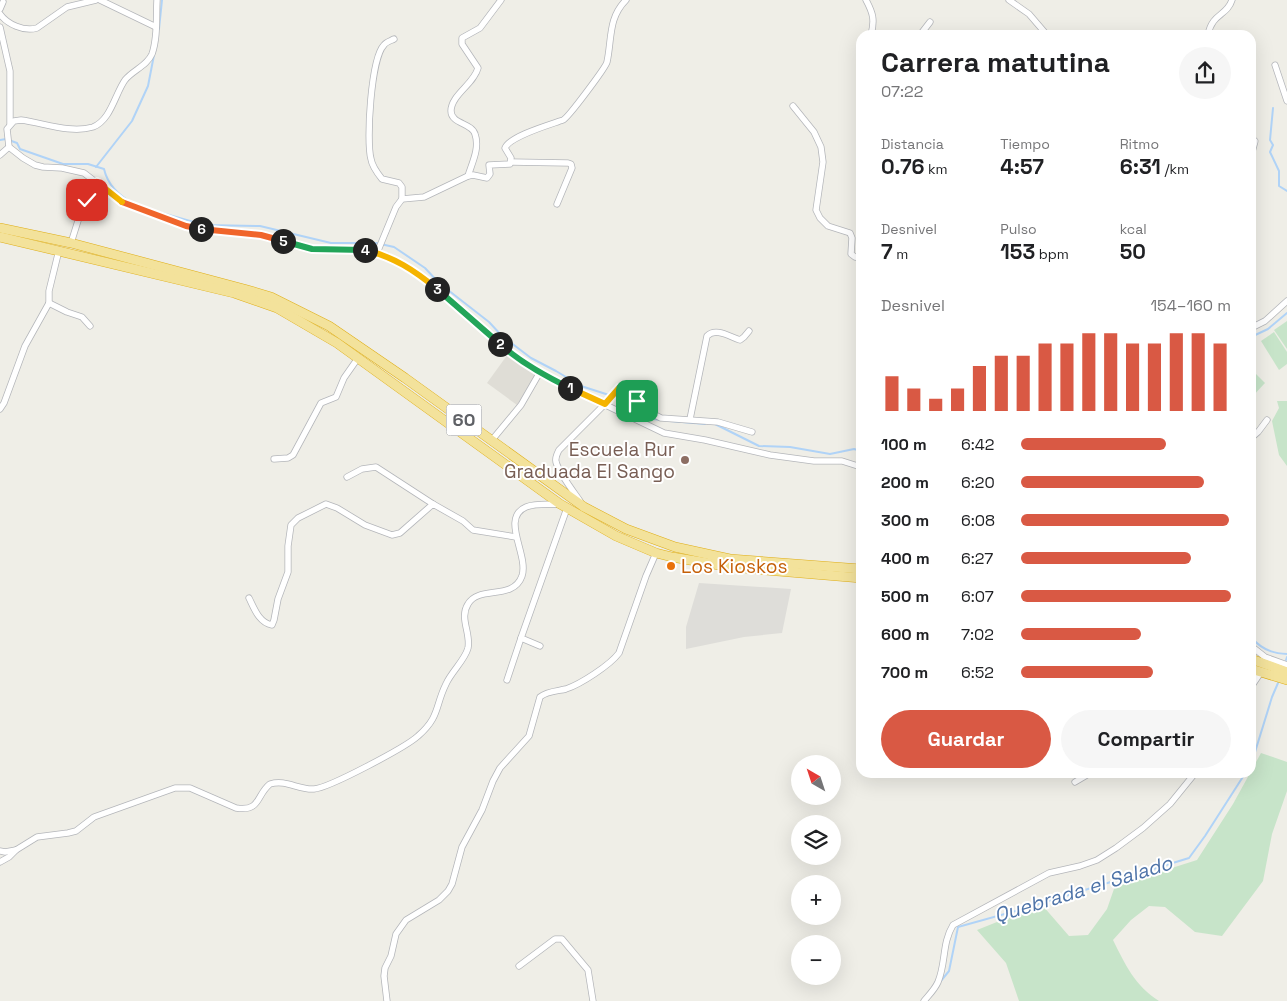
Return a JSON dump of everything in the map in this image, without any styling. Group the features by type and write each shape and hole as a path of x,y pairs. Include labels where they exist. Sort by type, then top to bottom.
{"highway":[{"name":"60","path":"0,228 71,242 271,297 302,311 368,351 584,507 626,529 689,551 730,559 856,570"},
{"name":"60","path":"0,238 59,250 258,300 277,308 308,325 358,358 564,506 616,536 656,553 721,565 856,578"},
{"path":"1256,660 1287,672"},
{"path":"1256,670 1287,680"}],"street":[{"path":"0,14 5,21 32,30 67,7 96,0"},
{"path":"100,0 156,27"},
{"path":"156,0 154,47 149,60 127,78 105,118 97,125 76,130 22,120 14,121 7,128 9,146 35,165 77,170 97,182 123,203 186,226 219,232 261,235 312,249 378,250 397,260 430,283 512,355 564,385 664,433 770,455 814,462 842,461 856,465"},
{"path":"468,176 476,153 477,142 475,134 473,130 455,119 451,114 451,109 453,102 472,79 478,68 462,44 462,40 465,35 480,28 501,0"},
{"path":"511,162 505,148 508,143 518,137 566,119 602,71 607,62 612,21 615,12 626,0"},
{"path":"866,0 873,12 872,30"},
{"path":"1009,0 1029,14 1043,30"},
{"path":"1209,30 1211,23 1230,6 1232,0"},
{"path":"0,10 3,2"},
{"path":"924,30 930,22"},
{"path":"0,27 10,71 10,124"},
{"path":"378,250 396,207 402,200 402,187 399,184 382,179 371,161 368,140 372,86 380,54 385,43 394,39"},
{"path":"1275,65 1287,100"},
{"path":"793,106 814,132 821,147 823,162 816,210 820,218 828,226 850,233 852,238 851,254 856,257"},
{"path":"0,155 9,146"},
{"path":"402,200 424,197 468,176 473,175 487,178 490,174 489,165 509,165 511,162 568,163 571,164 572,168 557,204"},
{"path":"71,242 82,208 97,182"},
{"path":"0,409 4,403 25,346 49,303 49,291 59,250"},
{"path":"1256,326 1265,321 1287,301"},
{"path":"49,303 82,317 90,326"},
{"path":"690,419 707,336 714,332 740,340 749,330"},
{"path":"274,459 288,458 293,455 321,403 336,396 344,378 358,358"},
{"path":"492,440 521,405 540,372"},
{"path":"584,507 559,469 555,461 556,456 559,450 619,388 651,413 661,418 718,422 752,432"},
{"path":"1256,434 1267,420"},
{"path":"346,477 362,469 376,467 463,521 472,529 516,537"},
{"path":"249,598 263,622 269,625 273,624 277,604 288,572 288,540 291,525 298,518 323,505 330,504 366,525 392,535 400,533 433,504"},
{"path":"0,862 37,837 76,831 94,817 175,788 190,788 242,809 256,804 270,784 282,782 310,789 327,787 401,748 416,738 432,721 446,683 467,651 468,638 464,619 468,604 475,597 510,589 518,584 524,565 523,556 516,537 514,521 521,510 537,505 564,506 507,680"},
{"path":"386,1001 384,968 391,956 396,934 401,925 421,909 439,900 448,891 452,884 459,855 482,810 493,781 500,768 529,736 540,697 574,686 610,662 618,653 656,553"},
{"path":"521,638 540,646"},
{"path":"1256,650 1265,658 1287,665"},
{"path":"1256,680 1261,672"},
{"path":"1076,782 1082,778"},
{"path":"924,1001 934,990 938,982 946,939 953,925 1049,873 1097,860 1144,828 1170,804 1191,778"},
{"path":"0,851 16,850"},
{"path":"519,966 555,939 562,939 588,970 593,1001"}],"shaded area":[{"path":"508,354 538,373 517,405 487,383"},
{"path":"699,583 791,589 782,633 744,637 686,649 686,627"}],"green space":[{"path":"1287,321 1287,349 1274,330"},
{"path":"1274,332 1287,352 1287,364 1279,370 1261,341"},
{"path":"1256,374 1265,383 1256,393"},
{"path":"1277,401 1287,401 1287,466 1279,455 1272,421 1279,408"},
{"path":"1261,753 1287,762 1287,791 1272,834 1263,881 1222,936 1195,932 1165,907 1149,906 1131,920 1113,940 1126,966 1143,989 1159,1001 1019,1001 1006,963 977,930 1043,906 1069,936 1088,935 1107,909 1115,886 1197,860 1247,778 1256,778 1256,762"}],"waterway":[{"path":"159,29 162,0"},
{"path":"96,167 132,121 148,86 154,55"},
{"path":"1273,108 1270,140 1273,145 1270,152 1279,171 1279,186 1287,191"},
{"path":"0,140 6,139 17,143 20,149 63,164 88,164 104,169 108,181 115,190 134,204"},
{"path":"141,207 204,225 260,226 331,243 376,243 394,247 425,268 439,283 531,358 581,386 609,395"},
{"path":"1256,335 1268,329 1287,313"},
{"path":"614,397 626,401 654,419 660,420"},
{"path":"670,421 705,424"},
{"path":"715,424 759,446 790,447 830,454 856,450"},
{"path":"1256,642 1267,650 1287,654"},
{"name":"Quebrada el Salado","path":"1256,749 1278,683"},
{"name":"Quebrada el Salado","path":"940,982 949,971 958,927 1189,858 1242,778"}],"place":[{"name":"Escuela Rur Graduada El Sango","path":"685,460"},
{"name":"Los Kioskos","path":"671,566"}],"route":[{"path":"87,200 97,182 123,203 186,226 227,233 261,235 312,249 363,250 387,256 397,260 430,283 512,355 525,364 605,404 619,388 637,401"}]}
